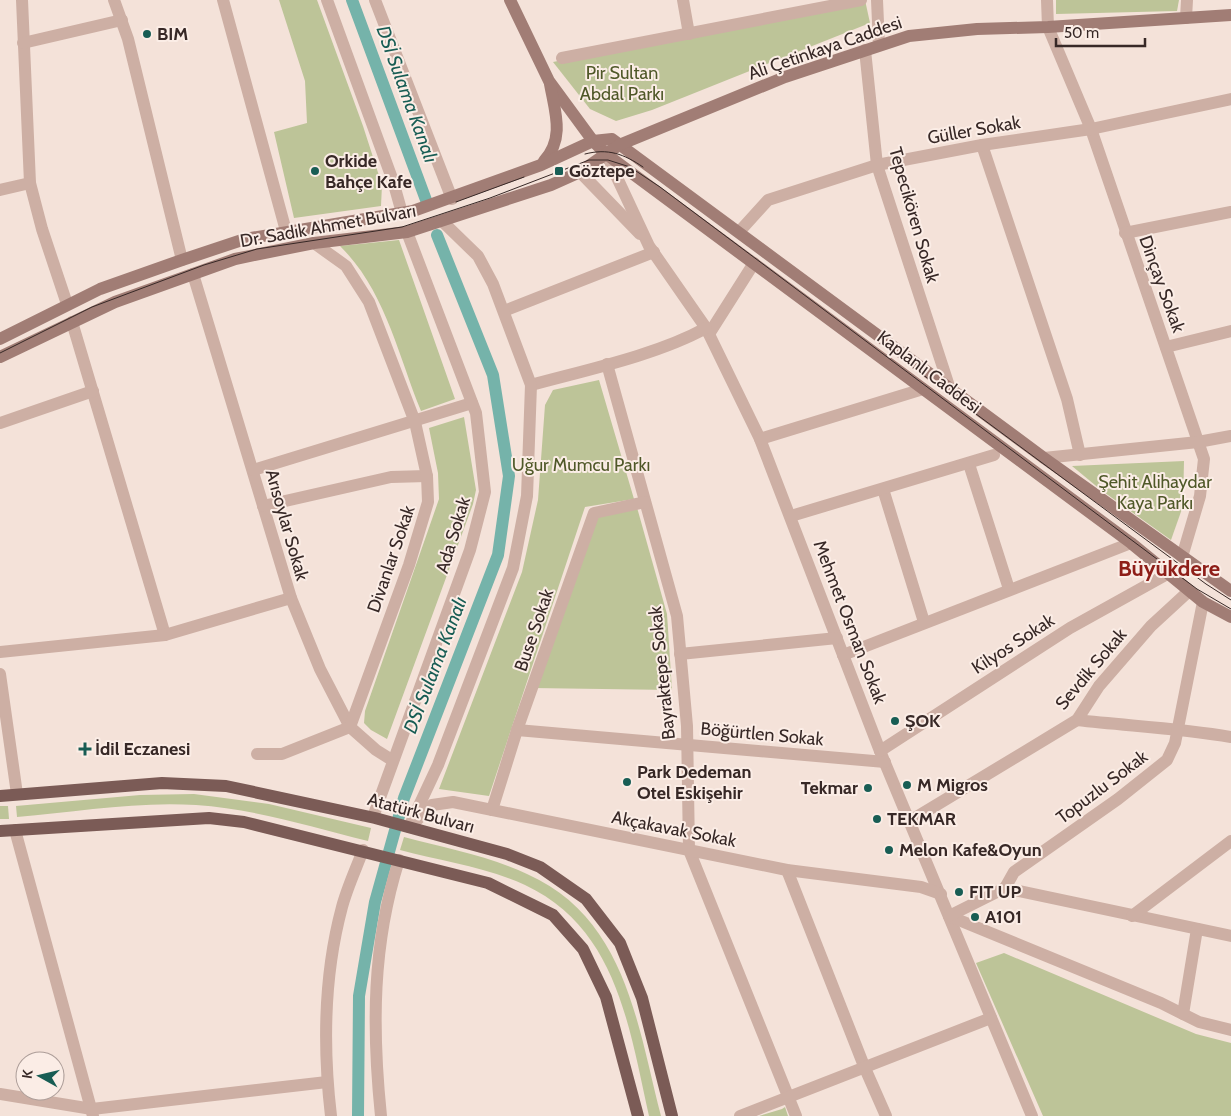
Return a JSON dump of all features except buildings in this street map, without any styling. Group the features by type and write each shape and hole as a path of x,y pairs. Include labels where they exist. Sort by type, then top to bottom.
{"main road":[{"path":"510,0 549,81 558,126 554,151 541,165"},
{"name":"Ali Çetinkaya Caddesi","path":"606,154 619,145 785,77 909,36 977,28 1048,27 1231,15"},
{"name":"Kaplanlı Caddesi","path":"549,81 593,141 606,154 1131,543 1203,602 1231,618"},
{"path":"593,141 612,139 619,145"},
{"name":"Dr. Sadık Ahmet Bulvarı","path":"0,339 100,289 182,260 246,239 408,212 541,165 593,141"},
{"name":"Kaplanlı Caddesi","path":"619,145 949,386 1044,458 1231,591"},
{"name":"Dr. Sadık Ahmet Bulvarı","path":"0,357 114,302 235,259 314,243 407,232 443,222 551,185 580,172 606,154"},
{"name":"Atatürk Bulvarı","path":"0,796 162,783 226,786 374,817 507,854 540,866 586,900 620,943 642,998 672,1116"},
{"path":"0,831 209,818 244,822 488,882 553,915 583,949 606,997 638,1116"}],"street":[{"path":"22,0 30,183 42,229 67,304"},
{"path":"114,0 122,20 182,260"},
{"path":"223,0 286,231"},
{"path":"327,0 393,181 408,212"},
{"path":"375,0 452,198"},
{"path":"683,0 689,34"},
{"path":"562,58 861,0"},
{"path":"877,0 879,45"},
{"path":"1047,0 1048,27"},
{"path":"1186,18 1187,0"},
{"path":"24,43 122,20"},
{"name":"Dinçay Sokak","path":"1048,27 1091,129 1204,459 1200,496 1182,557"},
{"name":"Tepecikören Sokak","path":"865,50 877,165 949,386"},
{"name":"Güller Sokak","path":"739,232 768,200 877,165 982,145 1091,129 1231,99"},
{"path":"982,145 1067,399 1080,455"},
{"name":"Mehmet Osman Sokak","path":"606,154 651,248 708,331 760,439 882,756 1032,1116"},
{"path":"504,311 651,248 580,172"},
{"path":"0,190 30,183"},
{"path":"1126,233 1231,212"},
{"path":"407,827 438,765 513,568 527,496 531,385 493,284 478,256 443,222"},
{"name":"Ada Sokak","path":"374,817 392,760 470,550 485,492 476,413 407,232"},
{"name":"Divanlar Sokak","path":"314,243 346,266 359,283 369,302 415,422 427,476 428,502 409,565 350,727"},
{"path":"531,385 607,364 708,331 754,263"},
{"name":"Arısoylar Sokak","path":"193,274 291,598 320,668 350,727 376,750 392,760"},
{"path":"72,322 164,635"},
{"path":"1166,347 1231,331"},
{"name":"Bayraktepe Sokak","path":"607,364 677,616 688,746 689,850 796,1116"},
{"path":"760,439 923,389"},
{"path":"0,423 93,391"},
{"path":"253,470 472,403"},
{"path":"1044,458 1198,442 1231,436"},
{"path":"791,516 994,455"},
{"path":"969,464 1010,589"},
{"path":"263,506 391,477 427,476"},
{"path":"883,489 924,622"},
{"name":"Buse Sokak","path":"492,810 517,730 594,513 645,502"},
{"path":"843,655 1131,543"},
{"name":"Kilyos Sokak","path":"882,756 1070,628 1169,573"},
{"name":"Sevdik Sokak","path":"910,821 1077,720 1099,686 1150,626 1189,591"},
{"path":"0,652 164,635 291,598"},
{"name":"Topuzlu Sokak","path":"1005,888 1014,872 1118,799 1167,760 1176,743 1203,602"},
{"path":"680,654 837,638"},
{"path":"0,674 17,794"},
{"path":"1077,720 1140,727 1178,728 1231,737"},
{"path":"257,754 282,754 350,727"},
{"name":"Böğürtlen Sokak","path":"517,730 688,746 882,756"},
{"name":"Akçakavak Sokak","path":"407,827 432,805 454,802 787,870 921,887 941,894"},
{"path":"15,830 92,1113"},
{"path":"1132,916 1231,841"},
{"path":"331,1116 327,1082 326,1026 335,940 342,906 365,851"},
{"path":"381,1116 374,1042 376,980 384,918 398,860"},
{"path":"787,870 864,1066 886,1116"},
{"path":"949,916 1005,888 1231,936"},
{"path":"949,916 1198,1022 1231,1030"},
{"path":"1183,1014 1197,929"},
{"path":"740,1116 788,1099 864,1066 991,1018"},
{"path":"0,1094 92,1113 327,1082"}],"green space":[{"path":"279,0 317,0 363,126 382,185 381,206 294,218 274,132 307,123 305,81"},
{"name":"Pir Sultan Abdal Parkı","path":"865,0 870,23 652,110 616,121 590,109 553,62"},
{"path":"1056,0 1179,0 1177,11 1056,14"},
{"path":"399,240 455,399 421,411 389,324 379,303 355,263 340,246"},
{"name":"Uğur Mumcu Parkı","path":"599,380 634,499 585,507 489,796 439,789 522,572 538,500 545,405 553,390"},
{"path":"464,417 476,490 473,504 387,739 371,730 364,723 365,711 439,499 438,473 429,428"},
{"name":"Şehit Alihaydar Kaya Parkı","path":"1184,461 1183,506 1171,540 1101,490 1072,466"},
{"path":"636,504 667,614 672,690 532,688 594,513"},
{"path":"194,794 269,804 371,828 368,841 240,810 196,805 152,804 17,817 16,806 140,795"},
{"path":"0,806 8,806 9,819 0,819"},
{"path":"404,837 482,857 527,874 560,893 586,917 607,946 622,977 644,1046 661,1116 649,1116 634,1048 614,983 599,954 580,927 556,904 525,885 495,873 400,850"},
{"path":"1004,953 1196,1034 1231,1043 1231,1116 1043,1116 976,963"},
{"path":"785,1107 788,1116 759,1116 782,1109"}],"waterway":[{"name":"DSİ Sulama Kanalı","path":"352,0 426,200"},
{"name":"DSİ Sulama Kanalı","path":"358,1116 359,996 375,902 404,798 498,555 509,476 493,375 437,235"}],"tram line":[{"path":"585,154 593,152 616,153 643,167"},
{"path":"0,353 92,307 204,265 257,249 402,227 490,198 589,160 608,160 630,167 660,187 1197,589 1231,609"},
{"path":"456,202 524,177"},
{"path":"880,343 1206,584 1231,600"}],"place":[{"name":"BIM","path":"147,34"},
{"name":"Orkide Bahçe Kafe","path":"315,171"},
{"name":"Göztepe","path":"559,171"},
{"name":"ŞOK","path":"895,721"},
{"name":"İdil Eczanesi","path":"85,749"},
{"name":"Park Dedeman Otel Eskişehir","path":"627,782"},
{"name":"M Migros","path":"907,785"},
{"name":"Tekmar","path":"868,788"},
{"name":"TEKMAR","path":"877,819"},
{"name":"Melon Kafe&Oyun","path":"889,850"},
{"name":"FIT UP","path":"959,892"},
{"name":"A101","path":"975,917"}],"district":[{"name":"Büyükdere","path":"1169,568"}]}
